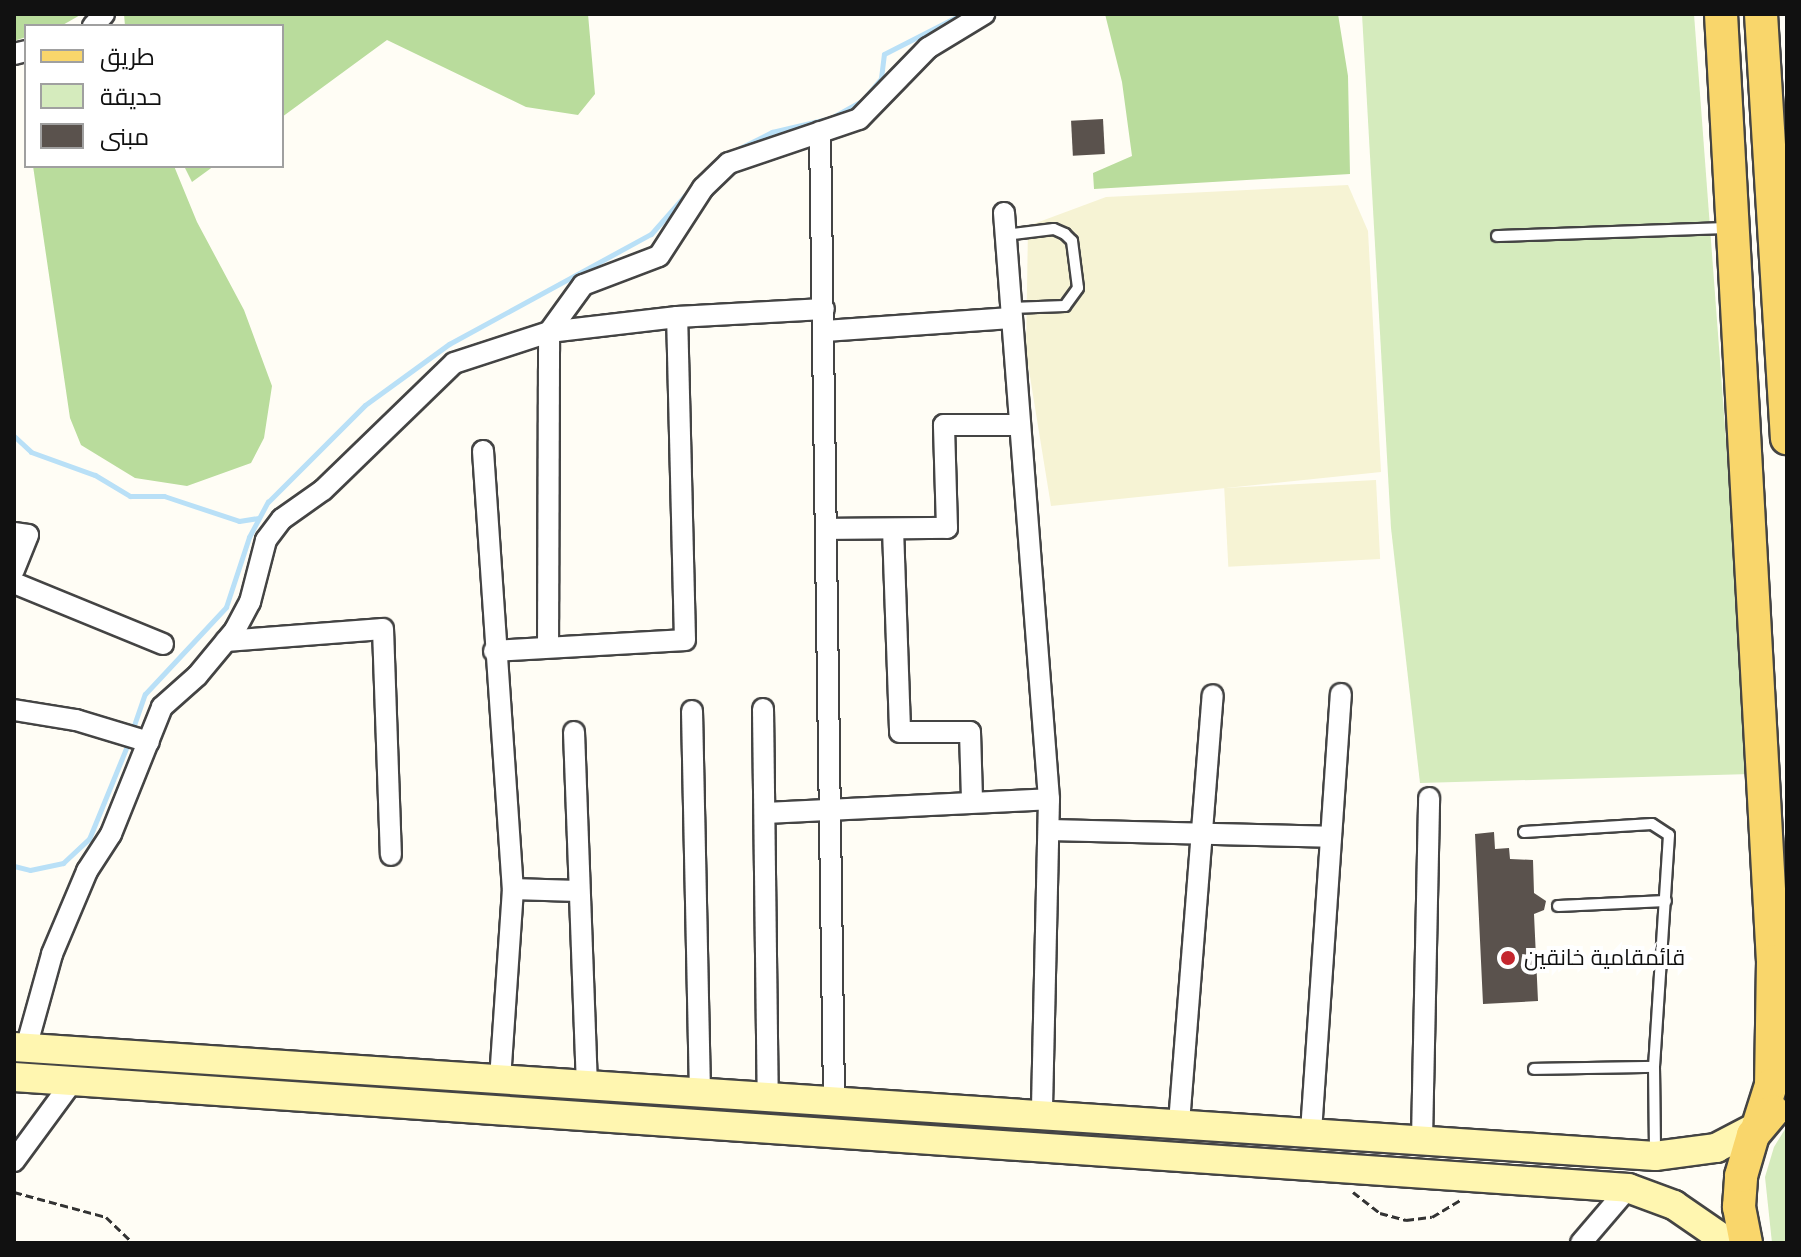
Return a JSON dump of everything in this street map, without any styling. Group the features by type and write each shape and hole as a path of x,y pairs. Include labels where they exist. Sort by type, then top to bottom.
{"main road":[{"path":"1721,14 1773,961 1771,1085 1739,1192 1746,1243"},
{"path":"1761,14 1777,81 1778,276 1787,438"},
{"path":"1737,280 1778,276"},
{"path":"20,1048 1655,1156 1716,1148 1758,1126 1787,1105"},
{"path":"14,1077 562,1118 1628,1188 1674,1205 1729,1243"},
{"path":"506,1082 521,1097 511,1113"},
{"path":"562,1118 552,1101 576,1086"},
{"path":"1319,1132 1332,1168"}],"street":[{"path":"548,647 549,332 583,285 659,256 703,188 729,163 859,119 885,98 928,48 984,14"},
{"path":"820,132 833,809 834,1101"},
{"path":"1004,213 1049,799 1042,1114"},
{"path":"20,1048 52,954 162,707 226,641 250,602 266,540 282,519 323,490 454,363 549,332 677,317 824,309"},
{"path":"824,331 1011,313"},
{"path":"494,651 685,640 677,317"},
{"path":"828,529 947,528 944,425 1019,425"},
{"path":"483,451 494,651 513,889 506,1082"},
{"path":"893,529 900,732 970,732 972,799"},
{"path":"14,533 28,535 14,570"},
{"path":"14,583 163,644"},
{"path":"226,641 383,629 391,855"},
{"path":"1319,1132 1330,837 1341,694"},
{"path":"1179,1123 1206,834 1213,695"},
{"path":"763,709 768,1098"},
{"path":"14,710 121,732 146,741"},
{"path":"692,711 700,1094"},
{"path":"574,732 576,1086"},
{"path":"1422,1139 1429,798"},
{"path":"765,813 972,799 1049,799"},
{"path":"1049,830 1330,837"},
{"path":"513,889 577,891"},
{"path":"14,1161 72,1082"},
{"path":"1581,1243 1628,1188"}],"lane":[{"path":"1497,236 1734,228"},
{"path":"1005,235 1054,229 1065,234 1072,241 1078,288 1065,306 1011,313"},
{"path":"1524,832 1663,827 1669,835 1654,1067 1655,1156"},
{"path":"1558,906 1666,901"},
{"path":"1534,1069 1654,1067"}],"path":[{"path":"1332,1168 1369,1207 1406,1220 1444,1212 1478,1178"},
{"path":"14,1192 106,1217 133,1243"}],"shaded area":[{"path":"1348,185 1368,231 1381,472 1051,506 1026,352 1028,226 1106,197"},
{"path":"1376,480 1380,559 1228,567 1224,488"}],"green space":[{"path":"14,14 82,14 64,24 24,24 24,38 14,41"},
{"path":"124,14 588,14 595,94 578,115 526,107 387,40 284,116 284,24 125,24"},
{"path":"1105,14 1338,14 1348,76 1350,174 1094,189 1093,173 1132,156 1122,82"},
{"path":"1362,14 1694,14 1751,774 1420,783 1391,528"},
{"path":"33,168 175,168 197,222 244,310 272,386 264,438 251,463 187,486 135,478 81,445 70,418"},
{"path":"185,168 211,168 192,182"},
{"path":"1787,1126 1787,1243 1772,1243 1765,1177 1774,1147"}],"building":[{"path":"1103,119 1105,154 1073,156 1071,121"},
{"name":"قائمقامية خانقين","path":"1494,832 1495,849 1509,848 1510,859 1533,860 1534,893 1546,901 1544,910 1534,914 1538,1001 1483,1004 1475,834"}],"waterway":[{"path":"724,156 772,132 831,118 862,101 881,78 884,54 962,14"},
{"path":"132,731 145,694 226,607 249,537 268,502 365,405 449,344 651,234 694,185"},
{"path":"14,436 31,452 95,475 130,496 164,496 239,521 259,518"},
{"path":"14,866 30,870 63,863 89,839 129,741"}],"place":[{"name":"قائمقامية خانقين","path":"1508,958"}]}
